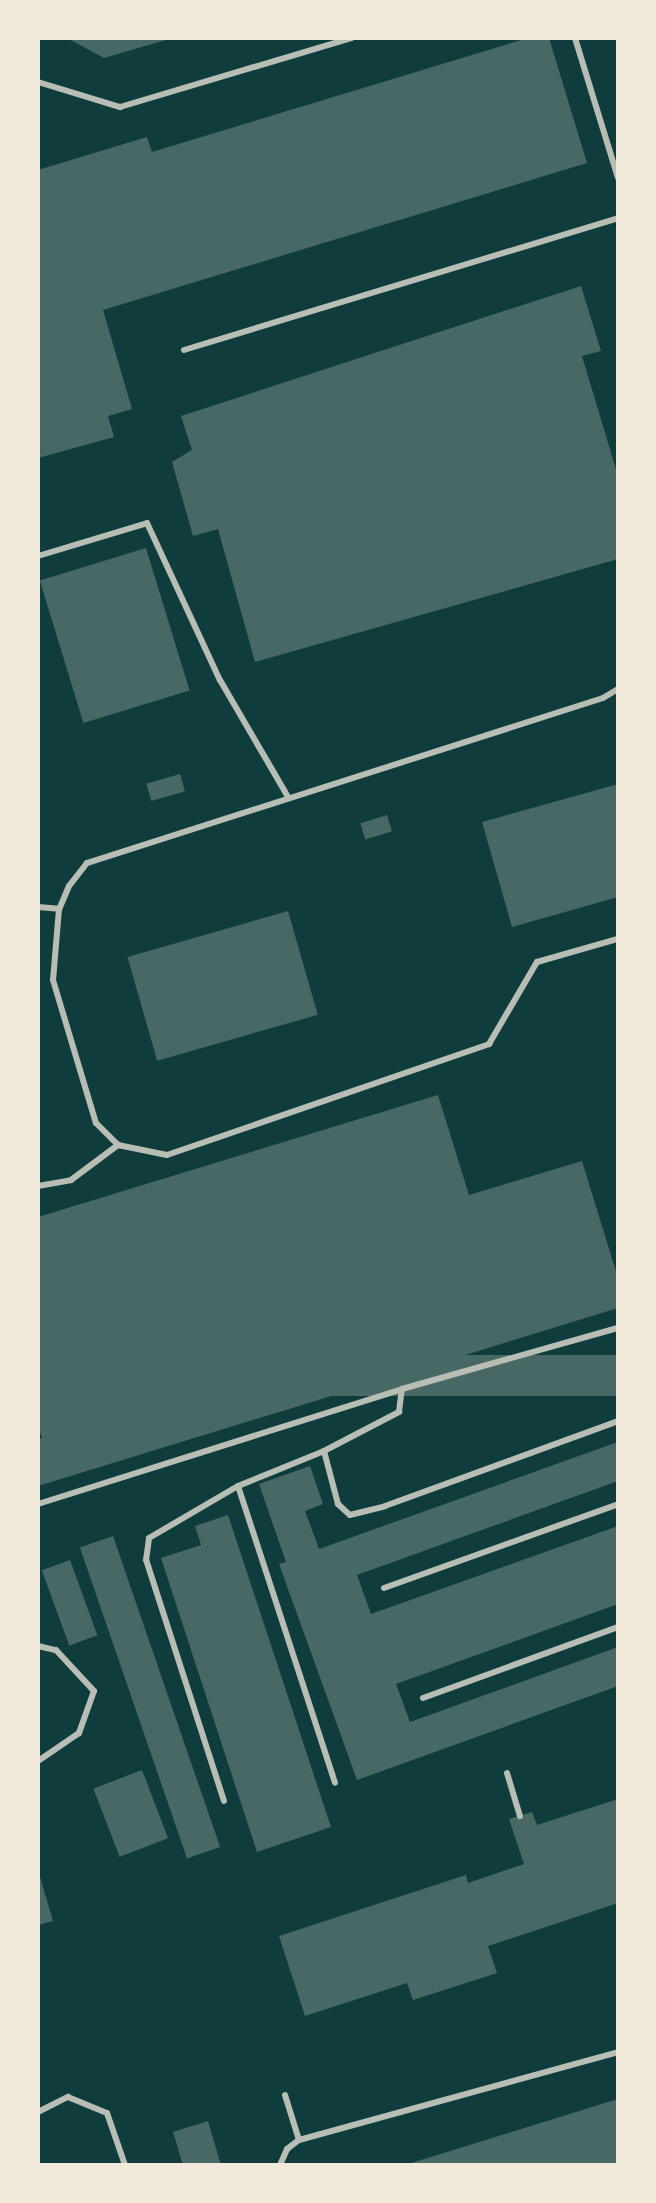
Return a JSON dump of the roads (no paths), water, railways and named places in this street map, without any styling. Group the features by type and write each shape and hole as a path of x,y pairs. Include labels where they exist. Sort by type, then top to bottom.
{"lane":[{"path":"38,82 120,107 352,38"},
{"path":"575,38 618,178"},
{"path":"184,350 618,218"},
{"path":"38,556 147,523 220,680 288,797"},
{"path":"618,689 603,698 87,863 69,886 59,909 53,980 96,1123 118,1145 167,1155 489,1044 537,962 618,939"},
{"path":"38,907 59,909"},
{"path":"38,1186 71,1180 118,1145"},
{"path":"38,1504 402,1389 618,1328"},
{"path":"224,1801 146,1560 149,1538 238,1486 324,1451 399,1412 402,1389"},
{"path":"324,1451 338,1504 350,1515 385,1506 618,1421"},
{"path":"238,1486 335,1783"},
{"path":"384,1588 618,1504"},
{"path":"423,1698 618,1627"},
{"path":"38,1646 56,1650 94,1691 79,1733 38,1761"},
{"path":"507,1773 520,1816"},
{"path":"280,2165 287,2149 299,2140 618,2052"},
{"path":"285,2095 299,2140"},
{"path":"38,2112 68,2097 107,2113 125,2165"}]}
